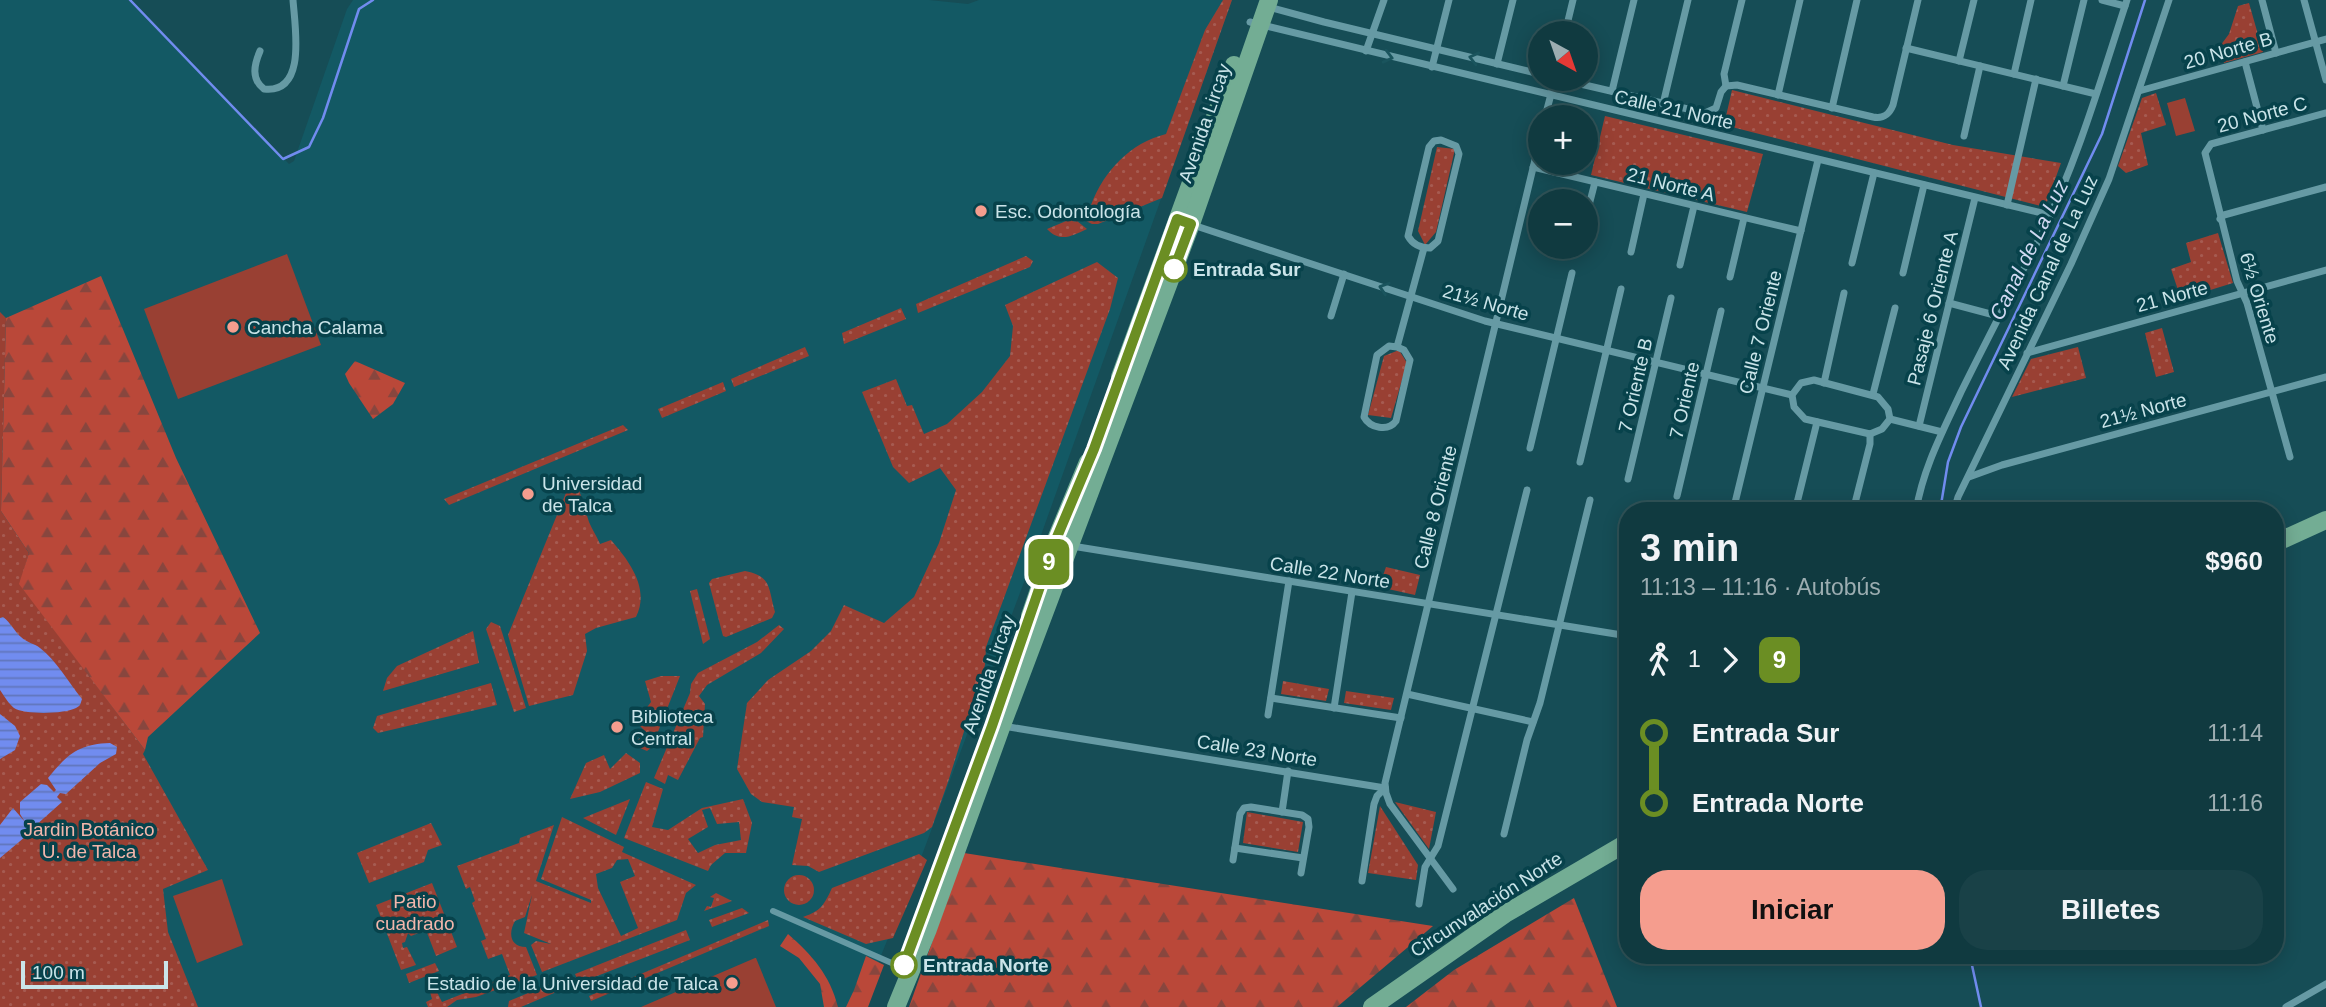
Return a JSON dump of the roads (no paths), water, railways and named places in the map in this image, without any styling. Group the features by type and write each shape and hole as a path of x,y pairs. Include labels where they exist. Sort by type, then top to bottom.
{"main road":[{"name":"Avenida Lircay","path":"886,1007 903,968 1265,2"},
{"path":"2284,539 2326,520"},
{"name":"Avenida Lircay","path":"896,1007 937,905 1002,725 1063,541"},
{"name":"Circunvalación Norte","path":"1371,1007 1506,914 1619,847"}],"street":[{"path":"260,51 254,75 258,84 264,89 280,88 290,80 293,73 293,0"},
{"path":"1366,51 1384,0"},
{"path":"1432,67 1449,0"},
{"path":"1497,64 1513,0"},
{"path":"1568,21 1573,0"},
{"path":"1612,91 1634,0"},
{"path":"1663,104 1688,0"},
{"path":"1726,86 1724,74 1742,0"},
{"path":"1778,95 1800,0"},
{"path":"1832,108 1857,0"},
{"path":"1598,88 1701,113 1713,111 1718,105 1721,92 1726,86 1734,85 1877,118 1886,116 1893,105 1918,0"},
{"path":"1959,61 1974,0"},
{"path":"2014,74 2031,0"},
{"path":"2063,86 2084,0"},
{"path":"2102,0 2126,3"},
{"name":"Avenida Canal de La Luz","path":"1958,502 2109,179 2169,0"},
{"path":"2262,0 2276,53"},
{"path":"2304,0 2326,80"},
{"path":"1265,2 1305,17 1528,71"},
{"name":"Avenida Canal de La Luz","path":"1918,502 1924,474 1942,432 2050,215 2096,94 2126,3"},
{"path":"1299,35 1305,17"},
{"name":"Calle 21 Norte","path":"1255,24 2050,215"},
{"name":"20 Norte B","path":"2139,91 2326,39"},
{"path":"1906,48 2096,94"},
{"path":"2245,62 2263,130"},
{"path":"1964,136 1980,66"},
{"path":"2007,205 2036,79"},
{"path":"1548,105 1552,91"},
{"name":"20 Norte C","path":"2207,148 2211,144 2326,113"},
{"path":"1441,140 1456,146 1459,154 1438,241 1430,248 1424,248 1414,244 1408,236 1429,147 1434,141 1441,140"},
{"name":"6½ Oriente","path":"2207,148 2205,153 2236,281 2247,303 2290,457"},
{"name":"Calle 7 Oriente","path":"1735,502 1818,160"},
{"path":"1852,263 1874,173"},
{"name":"Calle 8 Oriente","path":"1362,881 1374,804 1385,788 1531,175"},
{"name":"21 Norte A","path":"1566,175 1801,231"},
{"path":"1593,189 1595,182"},
{"path":"1903,273 1924,185"},
{"path":"2220,219 2224,215 2326,187"},
{"path":"1631,252 1644,194"},
{"name":"Pasaje 6 Oriente A","path":"1919,426 1975,198"},
{"path":"1680,265 1694,206"},
{"path":"1730,277 1744,218"},
{"name":"21½ Norte","path":"1184,222 1496,323 1792,395"},
{"path":"1397,347 1424,248"},
{"name":"21 Norte","path":"2027,352 2326,270"},
{"path":"1530,448 1572,273"},
{"path":"1331,316 1344,274"},
{"path":"1580,462 1621,289"},
{"path":"1824,383 1844,293"},
{"name":"7 Oriente B","path":"1629,479 1671,298"},
{"path":"1949,303 1998,316"},
{"path":"1873,394 1895,308"},
{"name":"7 Oriente","path":"1677,496 1721,312"},
{"path":"1389,346 1397,347 1404,350 1410,360 1396,421 1387,428 1372,425 1364,417 1377,355 1389,346"},
{"name":"21½ Norte","path":"1969,477 2002,465 2326,377"},
{"path":"1814,380 1873,394 1886,404 1890,419 1882,429 1870,433 1817,422 1805,419 1796,412 1792,395 1797,386 1814,380"},
{"path":"1890,419 1942,432"},
{"path":"1797,502 1817,422"},
{"path":"1855,502 1870,444 1870,433"},
{"path":"1419,904 1425,867 1438,846 1527,490"},
{"path":"1504,834 1527,740 1540,703 1590,500"},
{"name":"Calle 22 Norte","path":"1063,541 1352,592 1619,635"},
{"path":"1268,715 1289,581"},
{"path":"1334,708 1352,592"},
{"path":"1406,694 1533,723"},
{"path":"1271,698 1401,718"},
{"name":"Calle 23 Norte","path":"1002,725 1385,788"},
{"path":"1282,812 1288,771"},
{"path":"1385,788 1390,804 1453,889"},
{"path":"1233,860 1240,814 1244,808 1301,815 1308,819 1309,827 1301,873"},
{"path":"1235,848 1303,858"},
{"path":"773,911 903,968"},
{"path":"2286,1007 2326,984"}],"water":[{"path":"3,617 23,639 46,653 82,699 79,706 63,712 36,713 19,710 10,704 0,690 0,618"},
{"path":"0,714 15,726 20,736 15,750 0,759"},
{"path":"110,743 117,747 116,754 100,763 66,794 60,793 57,797 62,802 35,826 31,828 27,824 32,831 0,858 0,825 13,808 25,822 20,814 20,802 41,784 47,785 54,792 56,790 48,778 61,763 81,748"}],"waterway":[{"path":"130,0 283,159 309,147 323,118 359,9 373,0"},
{"name":"Canal de La Luz","path":"1941,502 1948,462 1961,427 2102,134 2145,0"},
{"name":"Canal de La Luz","path":"1972,964 1981,1007"}],"place":[{"name":"Esc. Odontología","path":"981,211"},
{"name":"Entrada Sur","path":"1174,269"},
{"name":"Cancha Calama","path":"233,327"},
{"name":"Universidad de Talca","path":"528,494"},
{"name":"Biblioteca Central","path":"617,727"},
{"name":"Entrada Norte","path":"904,965"},
{"name":"Estadio de la Universidad de Talca","path":"732,983"}],"park label":[{"name":"Jardin Botánico U. de Talca","path":"89,840"},
{"name":"Patio cuadrado","path":"415,912"}]}
